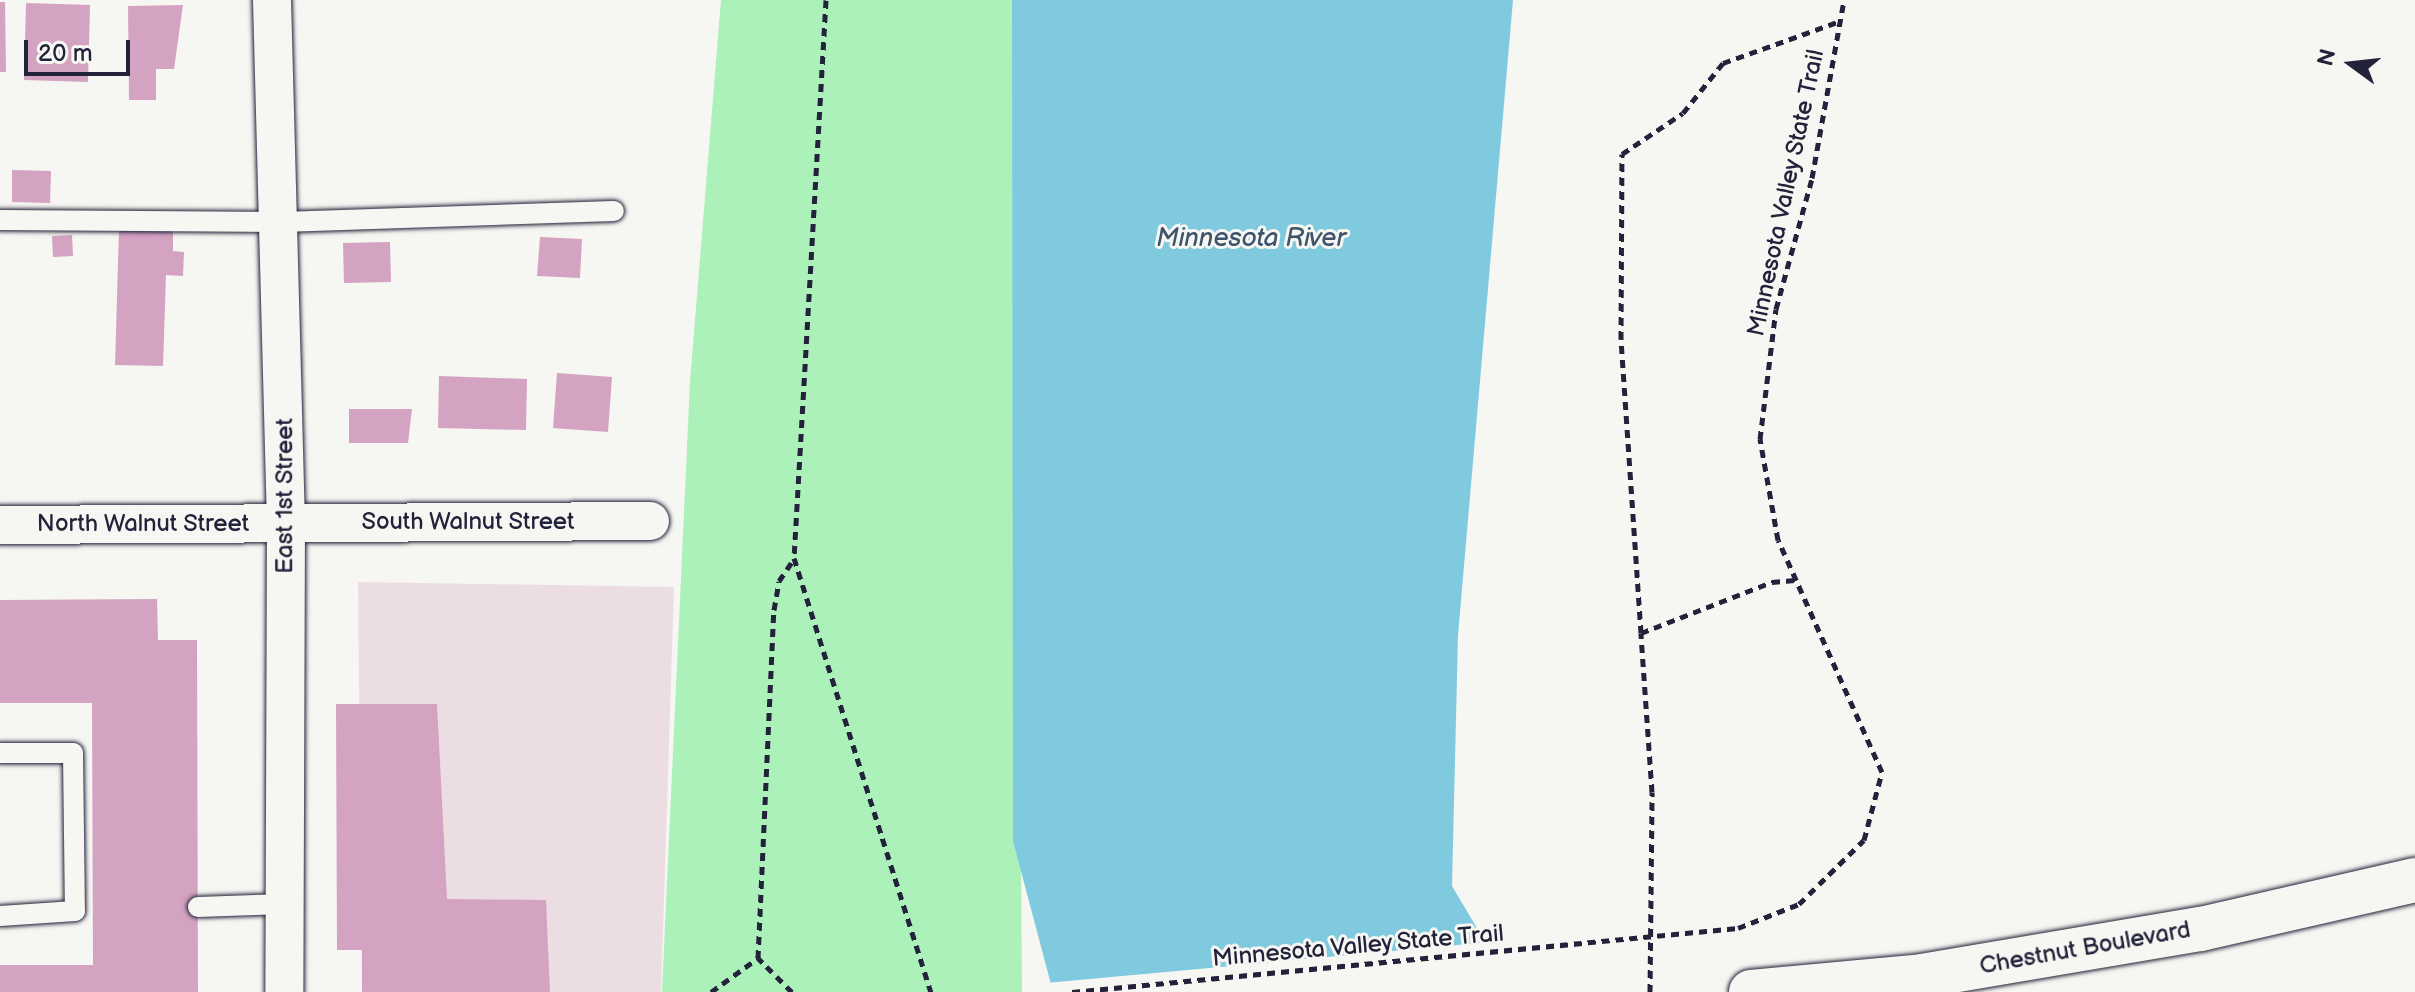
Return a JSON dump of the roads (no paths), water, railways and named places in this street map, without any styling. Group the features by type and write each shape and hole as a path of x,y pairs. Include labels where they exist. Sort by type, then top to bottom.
{"main road":[{"name":"Chestnut Boulevard","path":"1751,992 1938,973 2201,929 2415,880"}],"street":[{"name":"East 1st Street","path":"272,0 282,222 286,523 284,992"},
{"name":"South Walnut Street","path":"286,523 650,521"},
{"name":"North Walnut Street","path":"0,525 286,523"}],"lane":[{"path":"0,220 282,222 614,211"},
{"path":"0,753 73,753 84,911 0,916"},
{"path":"198,907 284,904"}],"water":[{"name":"Minnesota River","path":"1012,0 1513,0 1458,635 1452,886 1515,992 1053,992 1013,841"}]}
